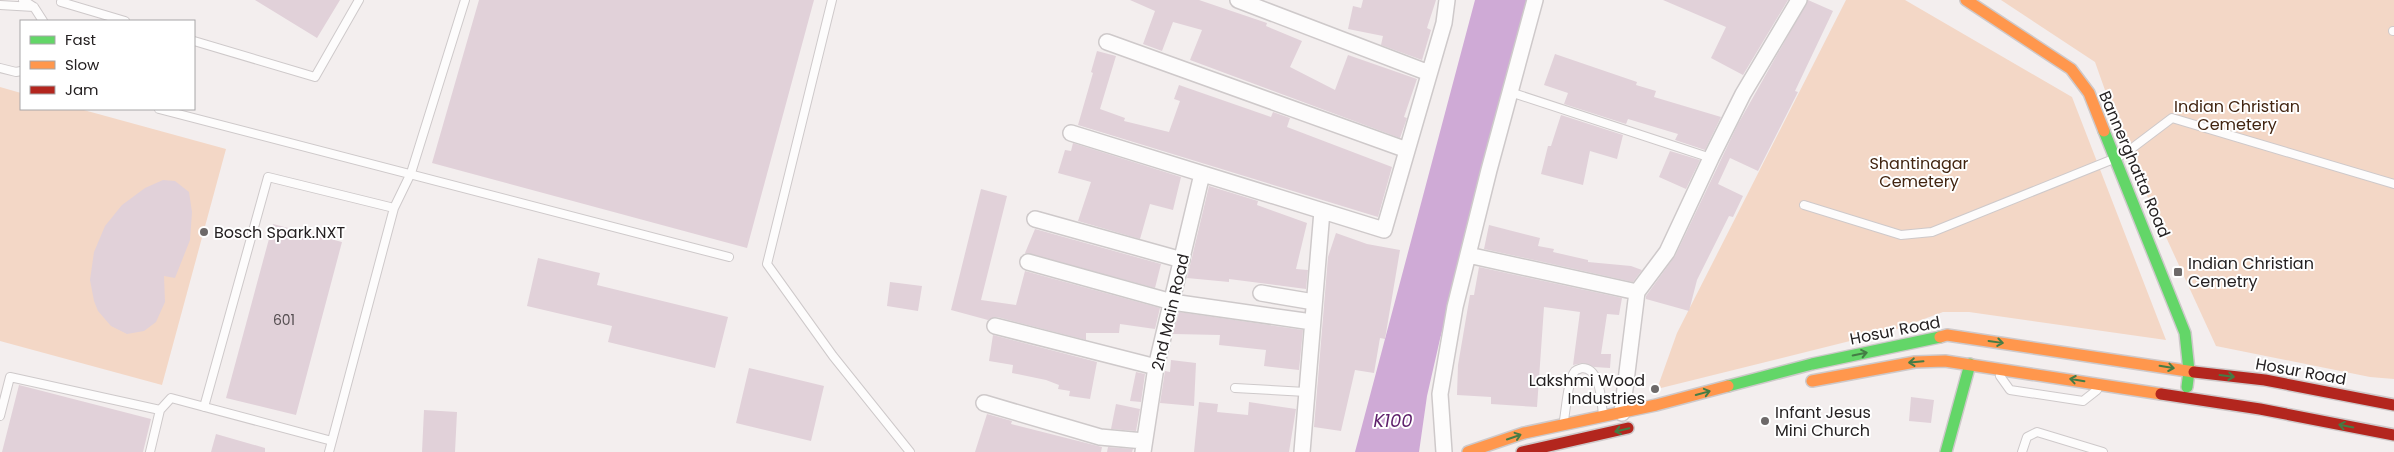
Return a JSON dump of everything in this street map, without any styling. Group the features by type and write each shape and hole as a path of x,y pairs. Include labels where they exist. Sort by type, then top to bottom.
{"main road":[{"name":"Bannerghatta Road","path":"1966,0 2071,69 2089,93 2185,332 2189,371 2186,397"},
{"name":"Hosur Road","path":"1468,452 1524,434 1622,413 1812,364 1948,335 2189,371 2264,380 2394,405"},
{"path":"1805,383 1915,362 1970,364 2186,397 2394,435"},
{"path":"1946,452 1970,364"},
{"path":"1522,452 1590,445 1639,426"}],"street":[{"path":"1238,0 1428,73"},
{"path":"1071,133 1384,230 1444,23 1447,0"},
{"path":"1444,452 1440,394 1455,307 1535,0"},
{"path":"1622,413 1636,292 1668,252 1710,158 1744,94 1799,0"},
{"path":"1107,42 1408,150"},
{"name":"2nd Main Road","path":"1144,447 1156,368 1202,174"},
{"path":"1302,452 1322,211"},
{"path":"1035,219 1182,260"},
{"path":"1468,255 1636,292"},
{"path":"1028,262 1172,302 1312,322"},
{"path":"1261,293 1314,302"},
{"path":"995,326 1156,368"},
{"path":"984,403 1100,437 1144,447"}],"lane":[{"path":"23,0 34,7 42,20"},
{"path":"195,42 315,77 359,0"},
{"path":"329,452 394,208 411,173 465,0"},
{"path":"832,0 768,264 833,356 910,452"},
{"path":"61,2 122,20"},
{"path":"0,4 34,7"},
{"path":"0,68 18,71"},
{"path":"1510,92 1710,158"},
{"path":"163,110 728,257"},
{"path":"1804,205 1901,235 1932,232 2116,158 2127,152 2172,118 2394,184"},
{"path":"204,407 268,177 394,208"},
{"path":"1994,367 2010,390 2048,396 2082,401 2104,384"},
{"path":"1563,425 1570,383 1575,371 1580,369 1589,369 1594,374 1604,417"},
{"path":"0,416 10,377 160,410"},
{"path":"1235,388 1306,392"},
{"path":"150,452 160,410 171,398 332,441"},
{"path":"2022,452 2027,437 2037,432 2103,452"}],"green space":[{"name":"Shantinagar Cemetery","path":"1846,0 1905,0 2072,97 2166,340 1969,312 1943,312 1894,330 1657,389 1677,333"},
{"name":"Indian Christian Cemetery","path":"2001,0 2394,0 2394,379 2370,377 2216,346 2127,152 2095,62"},
{"path":"0,87 20,93 20,110 84,110 226,149 162,385 0,341"}],"water":[{"name":"K100","path":"1475,0 1529,0 1440,339 1427,396 1419,452 1355,452"}],"building":[{"path":"255,0 340,0 317,38"},
{"path":"479,0 814,0 747,248 432,163"},
{"path":"1130,0 1199,0 1267,23 1266,26 1302,41 1290,67 1335,90 1348,55 1417,79 1404,117 1407,118 1400,138 1190,60 1202,30 1173,22 1162,51 1143,44 1155,11"},
{"path":"1363,0 1436,0 1427,28 1431,30 1422,60 1381,45 1383,36 1348,29 1353,6 1361,8"},
{"path":"1663,0 1788,0 1743,75 1711,58 1726,27"},
{"path":"1808,0 1833,11 1795,91 1798,92 1758,171 1730,158 1718,184 1743,196 1733,217 1729,216 1697,280 1689,311 1646,299 1646,296 1675,256 1738,124"},
{"path":"1097,51 1116,56 1100,109 1125,118 1124,121 1169,132 1180,101 1174,99 1179,85 1271,117 1273,112 1290,118 1287,127 1392,167 1378,217 1078,125 1093,73 1091,72"},
{"path":"1555,54 1637,82 1636,85 1656,91 1654,97 1721,117 1705,150 1675,140 1678,134 1628,119 1626,124 1564,104 1568,93 1544,85"},
{"path":"1561,115 1623,135 1617,159 1590,151 1583,185 1541,174 1548,146 1551,146"},
{"path":"1073,143 1181,177 1173,210 1150,204 1140,239 1078,221 1091,182 1058,173 1065,150 1071,151"},
{"path":"1670,151 1700,160 1686,189 1659,177"},
{"path":"163,180 175,181 189,192 192,212 190,240 175,278 164,276 165,302 156,322 144,331 127,334 111,326 98,311 90,280 94,252 105,226 122,205 145,188"},
{"path":"1209,186 1258,201 1257,205 1307,223 1296,269 1308,270 1306,289 1229,279 1229,282 1187,278"},
{"path":"981,189 1007,196 981,300 1016,305 1025,271 1160,308 1155,329 1120,324 1119,333 1086,333 1086,340 997,317 988,320 951,310"},
{"path":"273,224 342,242 296,415 226,398"},
{"path":"1489,225 1540,238 1538,246 1554,249 1553,252 1588,260 1588,262 1631,266 1642,270 1633,282 1484,249"},
{"path":"1035,229 1161,264 1155,288 1025,253"},
{"path":"1336,233 1367,244 1400,250 1385,339 1380,338 1374,373 1355,370 1341,431 1314,427 1328,257"},
{"path":"538,258 600,273 597,285 728,317 715,368 608,342 612,326 527,306"},
{"path":"1479,267 1622,298 1619,315 1607,314 1601,354 1611,354 1610,368 1594,367 1583,363 1573,365 1580,312 1544,307 1537,407 1491,404 1491,397 1457,395 1458,365 1470,295 1474,295"},
{"path":"890,282 922,286 918,311 887,306"},
{"path":"1179,312 1303,330 1299,370 1264,366 1266,350 1219,345 1220,335 1173,334"},
{"path":"993,335 1097,362 1090,399 1069,396 1070,391 1058,389 1059,385 1046,380 1012,373 1013,365 989,361"},
{"path":"1171,360 1196,363 1194,406 1160,403 1165,371 1170,372"},
{"path":"749,368 824,386 811,441 736,423"},
{"path":"1136,372 1145,374 1141,402 1130,401"},
{"path":"19,385 151,419 143,452 2,452"},
{"path":"1911,397 1934,400 1931,423 1909,421"},
{"path":"1199,402 1218,404 1217,412 1248,415 1249,402 1296,409 1289,452 1194,452"},
{"path":"1116,404 1140,409 1136,431 1111,429"},
{"path":"424,410 457,412 455,452 422,452"},
{"path":"987,414 1012,421 1011,424 1102,447 1101,452 975,452"},
{"path":"216,434 265,448 265,452 211,452"},
{"path":"1108,447 1133,449 1132,452 1107,452"}],"traffic: fast":[{"path":"2104,131 2185,333 2189,371 2187,387"},
{"path":"1728,386 1812,364 1940,337"},
{"path":"1946,452 1970,364"}],"traffic: slow":[{"path":"1966,0 2071,69 2089,93 2104,131"},
{"path":"1940,337 1947,335 2194,372"},
{"path":"1812,381 1915,362 1945,361 2161,394"},
{"path":"1468,452 1524,433 1656,405 1728,386"}],"traffic: jam":[{"path":"2194,372 2265,380 2394,405"},
{"path":"2161,394 2260,409 2394,435"},
{"path":"1522,452 1628,428"}],"place":[{"name":"Bosch Spark.NXT","path":"204,232"},
{"name":"Indian Christian Cemetry","path":"2178,272"},
{"name":"Lakshmi Wood Industries","path":"1655,389"},
{"name":"Infant Jesus Mini Church","path":"1765,421"}]}
